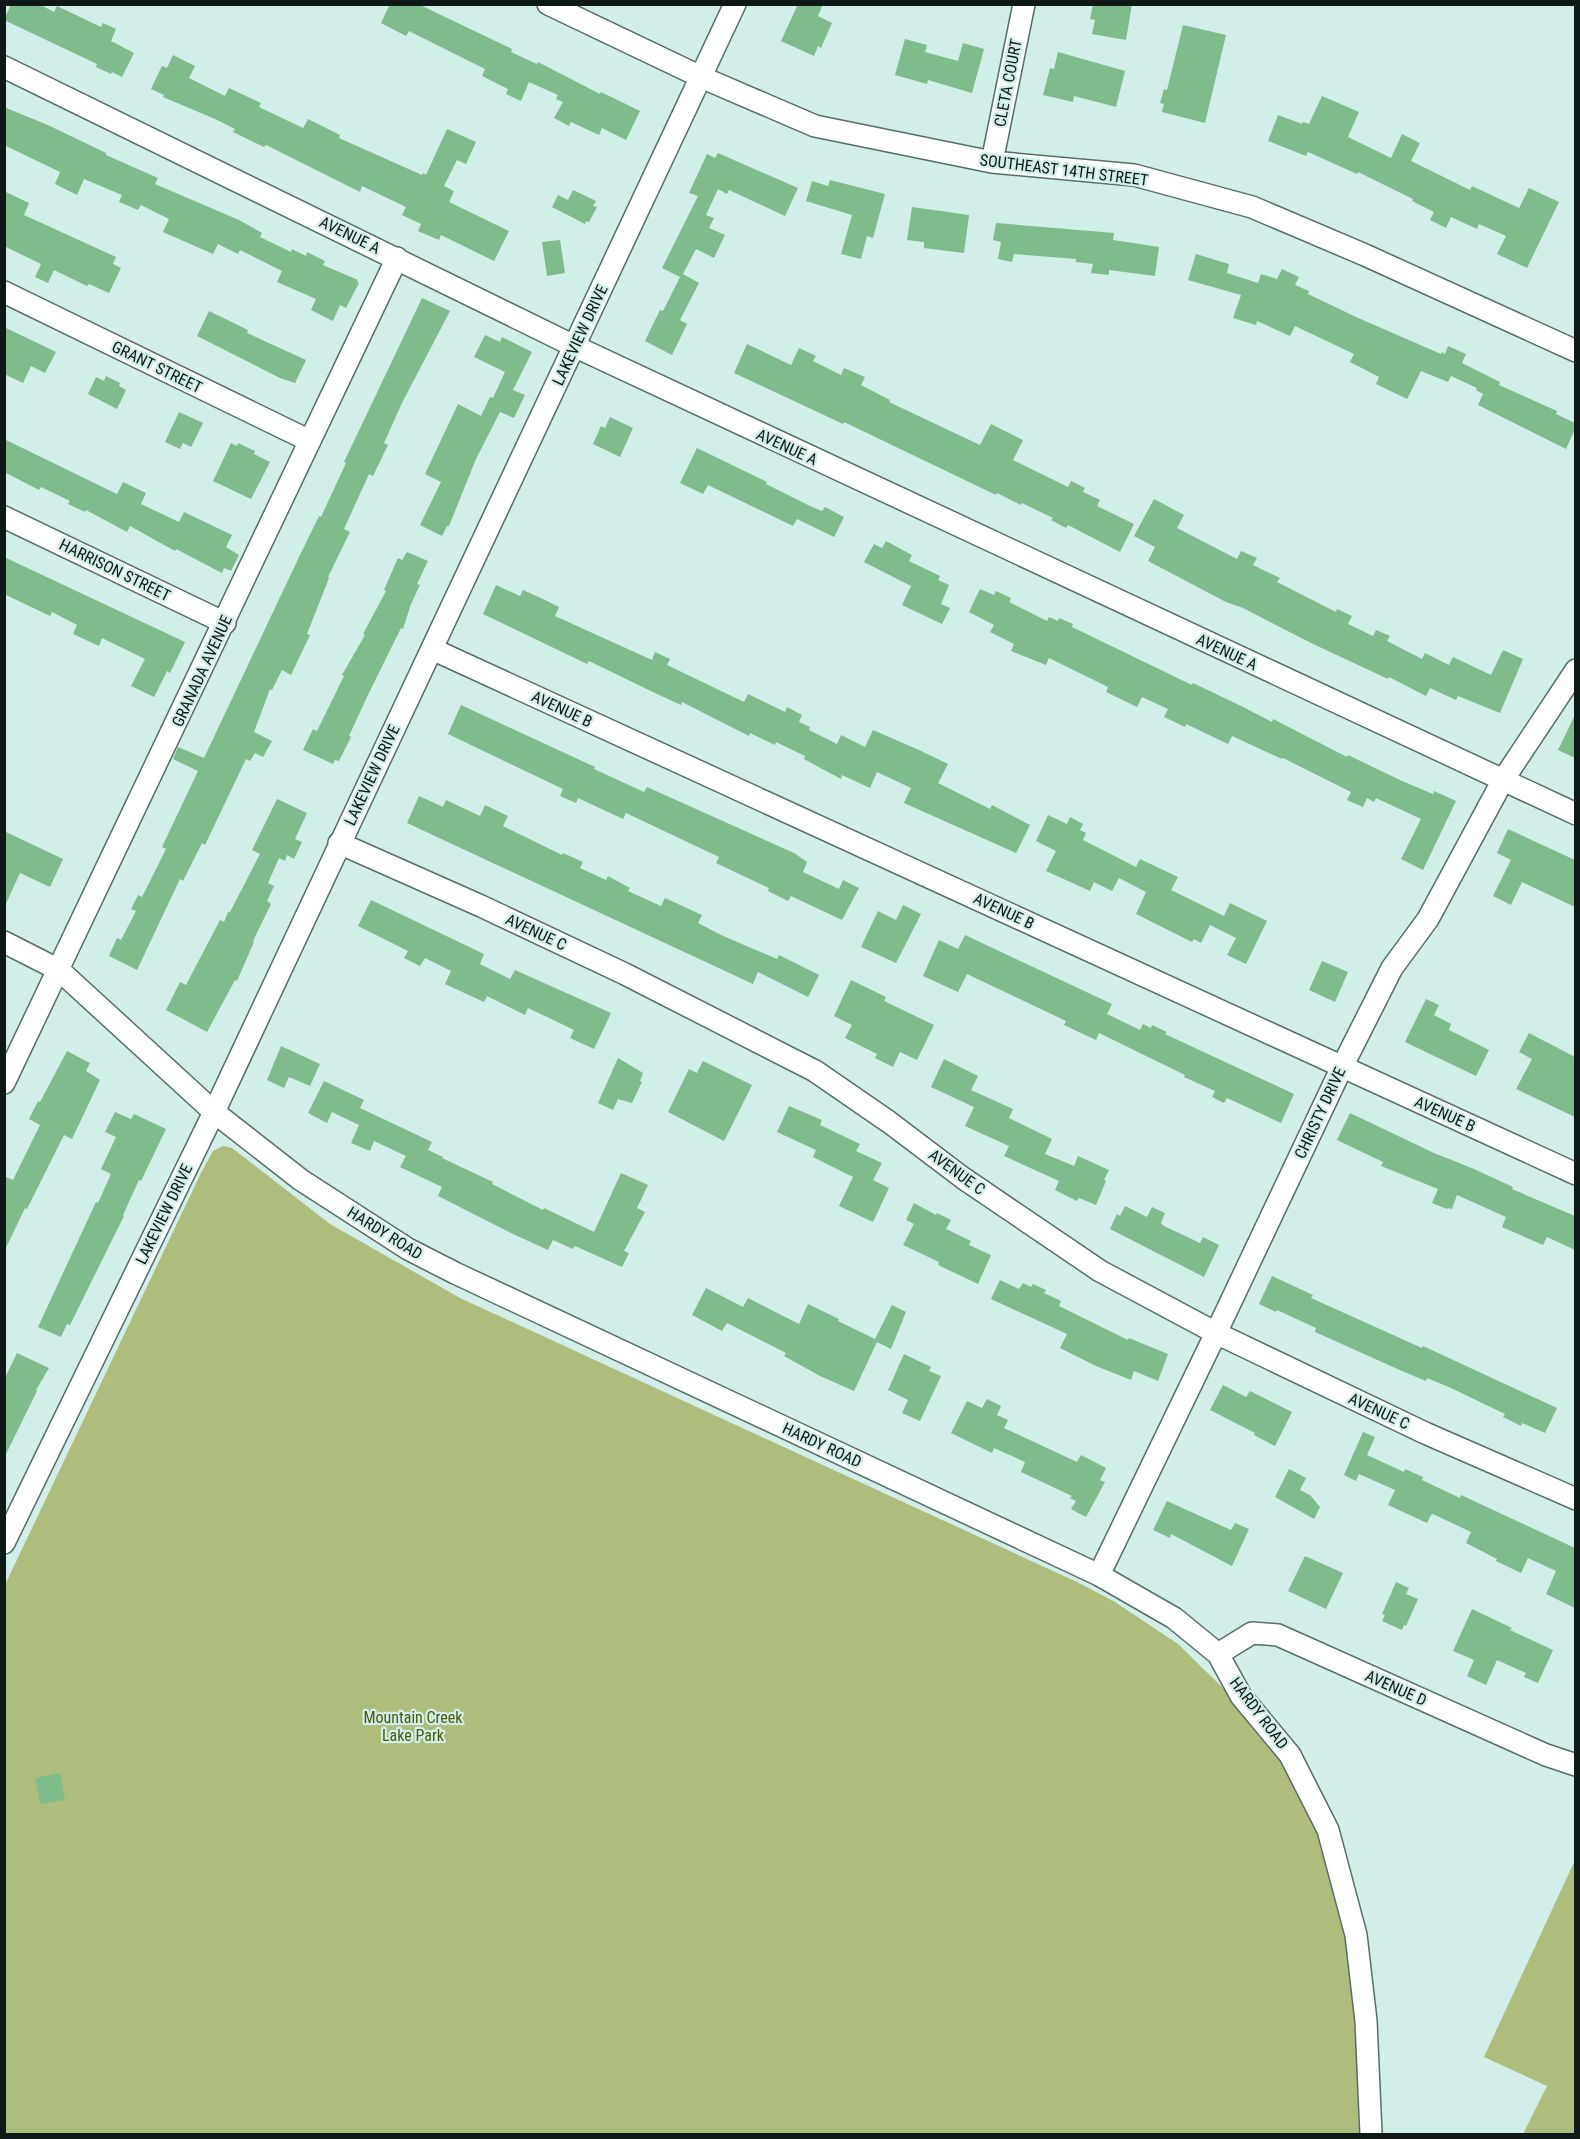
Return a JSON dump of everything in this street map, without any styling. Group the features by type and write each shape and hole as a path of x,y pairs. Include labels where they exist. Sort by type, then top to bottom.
{"street":[{"name":"SOUTHEAST 14TH STREET","path":"548,4 701,77 815,126 992,162 1134,175 1252,207 1365,255 1575,351"},
{"name":"LAKEVIEW DRIVE","path":"4,1543 214,1112 735,4"},
{"name":"CLETA COURT","path":"992,162 1024,4"},
{"name":"AVENUE A","path":"4,67 574,346 1575,814"},
{"name":"GRANADA AVENUE","path":"4,1083 397,258"},
{"name":"GRANT STREET","path":"4,292 310,441"},
{"name":"HARRISON STREET","path":"4,518 225,623"},
{"name":"AVENUE B","path":"432,649 1575,1174"},
{"name":"CHRISTY DRIVE","path":"1099,1575 1342,1067 1392,968 1428,919 1503,780 1575,670"},
{"name":"AVENUE C","path":"339,843 481,906 625,974 815,1071 889,1122 963,1178 1100,1271 1216,1333 1425,1433 1575,1499"},
{"name":"HARDY ROAD","path":"4,942 59,970 214,1112 301,1180 408,1250 476,1284 1099,1575 1174,1618 1218,1654 1241,1696 1290,1755 1328,1830 1356,1935 1366,2021 1371,2134"},
{"name":"AVENUE D","path":"1218,1654 1252,1633 1278,1635 1545,1755 1575,1765"}],"green space":[{"name":"Mountain Creek Lake Park","path":"223,1146 232,1148 330,1224 460,1298 1077,1582 1115,1602 1178,1644 1225,1690 1281,1758 1317,1828 1351,1941 1358,2046 1359,2134 5,2134 4,1587 201,1173 213,1151"},
{"path":"1575,1860 1575,2134 1523,2134 1547,2086 1484,2057"}],"building":[{"path":"11,4 39,4 54,12 57,6 101,27 103,23 116,29 111,41 134,53 122,77 96,67 97,64 4,20"},
{"path":"390,4 418,4 512,49 511,52 537,64 538,62 600,94 601,92 640,111 626,140 602,128 599,135 571,122 569,126 554,118 563,102 556,99 558,95 529,82 521,101 506,94 508,89 482,76 485,69 409,31 406,36 381,23"},
{"path":"798,4 823,4 818,16 832,23 821,48 818,46 814,56 781,41"},
{"path":"1093,4 1132,4 1126,40 1092,34 1095,20 1090,19"},
{"path":"1183,25 1226,35 1205,123 1162,112 1164,104 1160,103 1164,89 1167,90"},
{"path":"905,39 927,45 925,52 958,61 963,43 984,49 972,93 928,80 927,84 895,75"},
{"path":"1058,52 1125,71 1116,107 1074,96 1073,102 1043,95 1050,68 1054,69"},
{"path":"173,55 195,66 189,78 225,96 229,88 261,103 259,107 303,128 308,119 340,135 339,138 422,175 423,173 426,175 447,129 476,142 466,164 457,160 444,186 454,191 449,202 509,231 494,261 441,235 439,240 418,231 421,224 402,215 406,207 362,186 360,192 266,145 264,147 233,132 235,129 215,119 163,97 164,95 151,89 162,66 167,68"},
{"path":"1322,96 1359,112 1348,137 1391,158 1402,134 1420,143 1411,161 1470,190 1472,186 1519,208 1529,188 1559,202 1527,268 1497,254 1506,236 1479,224 1477,229 1451,217 1446,228 1430,220 1434,212 1358,172 1357,174 1308,152 1306,156 1268,141 1278,115 1302,124 1303,122 1309,124"},
{"path":"4,107 50,126 106,155 158,178 155,184 239,220 262,233 260,237 291,252 292,249 306,256 307,252 325,261 323,265 358,280 359,283 346,308 340,305 333,321 311,310 316,299 277,282 282,271 240,250 238,254 218,244 213,254 163,232 169,219 141,205 138,210 119,202 122,195 84,179 77,195 55,184 60,172 4,145"},
{"path":"718,153 798,188 785,216 729,190 727,194 718,189 706,215 714,218 709,228 725,235 714,258 696,249 683,274 699,283 680,320 687,324 672,355 645,341 680,277 662,268 698,196 689,193 707,154 715,158"},
{"path":"830,180 885,194 873,238 867,236 861,259 841,254 852,215 806,201 812,181 828,186"},
{"path":"573,190 596,201 593,206 597,207 589,222 586,221 585,224 552,207 558,195 568,200"},
{"path":"4,191 29,203 24,215 116,257 113,264 121,268 109,293 89,284 87,286 54,270 48,283 35,277 41,264 4,246"},
{"path":"912,207 969,215 964,253 924,248 924,242 907,240"},
{"path":"996,223 1114,233 1113,240 1159,247 1155,276 1109,270 1109,275 1091,273 1093,264 1076,262 1076,259 1014,254 1012,262 998,259 1001,242 993,240"},
{"path":"560,240 565,273 547,276 542,242"},
{"path":"1196,254 1229,264 1227,273 1258,283 1261,274 1277,279 1282,269 1299,277 1295,285 1309,291 1308,294 1356,317 1441,354 1442,352 1445,354 1448,346 1466,354 1462,363 1500,382 1499,385 1557,411 1556,414 1575,423 1575,429 1566,449 1478,405 1483,394 1476,390 1477,388 1451,376 1448,382 1421,371 1407,399 1376,384 1379,377 1350,362 1354,354 1295,326 1290,336 1257,321 1256,325 1233,318 1241,295 1188,280"},
{"path":"422,298 450,311 402,403 384,443 388,445 373,476 369,474 344,529 350,532 328,577 307,634 310,635 291,675 282,670 272,690 270,689 254,732 272,741 263,757 255,753 250,761 246,759 205,845 202,843 183,881 180,879 137,970 109,956 117,938 121,940 136,911 131,909 138,895 142,897 166,849 162,847 198,771 173,759 178,747 204,758 300,555 319,516 321,517 346,463 344,462"},
{"path":"209,311 248,330 247,333 306,360 295,383 280,378 197,336"},
{"path":"4,327 56,352 45,373 31,366 23,383 4,374"},
{"path":"485,335 500,342 502,337 532,352 513,390 525,395 514,418 500,412 476,459 449,526 442,536 420,525 441,482 425,474 458,404 481,416 490,397 493,398 505,372 474,357"},
{"path":"747,344 791,365 799,348 816,356 813,361 841,375 844,368 865,377 861,385 890,400 889,402 980,445 991,424 1023,440 1013,460 1068,487 1071,481 1085,488 1083,492 1100,500 1097,506 1134,524 1120,552 1068,525 1066,528 1051,520 1053,518 1022,503 1021,505 997,493 996,495 844,422 843,424 734,373"},
{"path":"106,376 120,383 119,386 126,390 117,409 88,394 96,377 104,381"},
{"path":"179,412 203,423 191,447 183,443 180,449 165,442"},
{"path":"610,417 633,428 620,457 593,444 601,426 605,428"},
{"path":"4,439 117,494 123,482 146,493 141,504 179,522 184,512 232,535 226,547 239,555 231,571 224,568 222,573 130,526 127,532 86,510 85,512 68,504 70,501 41,487 39,490 4,472"},
{"path":"231,443 237,446 238,443 255,451 254,454 270,462 251,499 213,481"},
{"path":"697,448 810,506 822,511 825,507 844,517 834,537 797,519 793,526 708,485 703,494 680,483"},
{"path":"1154,499 1184,515 1177,528 1237,559 1241,551 1257,558 1253,565 1280,578 1277,582 1336,612 1337,609 1352,616 1348,624 1373,636 1376,630 1390,636 1387,641 1422,659 1425,653 1449,665 1453,657 1491,675 1503,650 1523,659 1500,713 1458,696 1456,700 1430,688 1426,696 1311,643 1243,608 1226,602 1148,561 1155,547 1134,536"},
{"path":"886,541 912,555 909,561 940,576 938,580 949,585 941,604 950,608 942,624 902,605 911,586 864,562 874,544 882,548"},
{"path":"407,552 428,561 417,584 420,585 403,629 401,628 367,697 349,736 351,737 339,761 335,760 333,764 303,750 313,729 317,731 344,676 342,675 365,635 363,634 386,591 384,590 398,558 402,560"},
{"path":"4,557 185,642 170,673 167,671 154,697 131,686 145,659 102,638 99,646 73,634 77,625 52,612 50,616 4,594"},
{"path":"496,585 520,596 523,590 543,599 559,607 555,616 652,660 655,652 670,659 667,665 744,702 748,694 785,712 787,707 802,715 799,722 810,727 809,730 837,744 841,735 865,747 873,730 919,750 948,764 938,783 990,809 992,805 1030,825 1016,853 904,803 911,788 877,772 870,788 842,775 841,779 804,759 805,756 776,742 775,745 750,733 749,736 682,702 681,705 589,661 587,664 483,614"},
{"path":"980,589 994,595 996,591 1011,598 1009,602 1047,621 1049,617 1058,621 1059,618 1073,624 1072,627 1272,722 1273,719 1347,757 1348,755 1402,781 1456,801 1423,870 1401,859 1421,819 1376,798 1374,802 1367,798 1363,807 1347,800 1351,792 1283,758 1232,736 1228,744 1186,724 1185,727 1164,717 1168,709 1142,697 1137,707 1106,692 1108,687 1049,658 1046,665 1011,651 1014,644 990,632 994,625 969,612"},
{"path":"461,705 644,792 647,787 794,853 807,862 803,872 839,889 843,880 859,888 842,920 791,896 788,901 768,891 769,888 716,863 719,857 626,813 623,819 578,798 576,803 560,796 563,789 448,734"},
{"path":"1575,715 1575,758 1558,750"},
{"path":"419,796 443,807 446,800 480,816 485,805 508,816 503,826 562,855 563,853 583,862 580,868 606,880 608,876 630,888 628,891 661,906 665,898 702,915 698,923 721,935 777,959 779,955 819,975 808,997 758,972 753,984 407,823"},
{"path":"277,799 307,813 295,839 302,842 294,859 287,855 285,861 279,858 268,883 274,886 267,901 271,904 237,981 235,980 207,1032 166,1010 180,982 186,985 220,920 224,922 230,912 260,854 252,850"},
{"path":"1048,815 1067,824 1070,817 1083,824 1080,830 1086,833 1083,840 1136,867 1140,859 1178,877 1171,890 1224,916 1230,903 1267,921 1246,964 1227,955 1236,938 1210,925 1201,943 1194,939 1192,942 1136,914 1146,892 1119,878 1112,891 1094,882 1090,891 1046,871 1056,851 1036,841"},
{"path":"1508,829 1575,860 1575,907 1522,882 1511,905 1493,896 1511,860 1497,853"},
{"path":"4,831 63,859 50,887 20,873 4,908"},
{"path":"371,900 484,954 480,964 510,979 515,970 611,1013 594,1049 570,1038 574,1030 528,1008 525,1015 487,996 484,1002 445,984 451,971 425,958 420,966 404,958 408,951 358,926"},
{"path":"903,905 921,914 896,963 861,947 878,911 896,920"},
{"path":"965,935 1112,1004 1107,1014 1140,1030 1143,1024 1151,1028 1152,1025 1167,1032 1165,1034 1294,1094 1281,1123 1227,1098 1224,1103 1212,1097 1215,1091 1184,1077 1185,1075 1099,1033 1096,1040 1064,1025 1066,1021 967,974 958,992 923,976 939,940 958,949"},
{"path":"1322,961 1348,972 1335,1002 1309,990"},
{"path":"851,980 886,997 884,1001 934,1025 917,1060 900,1052 893,1067 875,1058 877,1054 845,1038 852,1025 834,1016"},
{"path":"1426,999 1439,1005 1434,1015 1451,1024 1449,1030 1489,1050 1476,1076 1405,1042"},
{"path":"1529,1033 1575,1057 1575,1117 1516,1089 1532,1059 1519,1052"},
{"path":"281,1046 320,1064 310,1086 289,1077 284,1088 267,1080"},
{"path":"67,1051 90,1063 86,1071 100,1080 72,1139 64,1135 4,1252 4,1176 13,1180 40,1125 29,1119"},
{"path":"618,1058 643,1073 640,1081 642,1082 632,1103 618,1099 613,1110 598,1103"},
{"path":"944,1059 978,1076 971,1090 1013,1109 1009,1118 1052,1139 1045,1154 1074,1166 1078,1156 1109,1170 1096,1205 1079,1198 1077,1201 1055,1190 1059,1181 1004,1156 1009,1146 965,1126 974,1107 931,1087"},
{"path":"703,1061 752,1085 724,1141 668,1112 689,1069 697,1073"},
{"path":"324,1081 364,1100 360,1108 432,1142 428,1150 442,1158 493,1182 492,1184 543,1210 544,1208 594,1232 621,1173 648,1185 637,1208 645,1212 624,1251 629,1253 622,1267 575,1246 573,1249 553,1240 548,1250 513,1234 438,1196 442,1187 400,1167 406,1156 374,1141 370,1151 351,1143 359,1125 332,1112 327,1123 308,1113"},
{"path":"789,1106 822,1120 820,1125 860,1144 856,1151 882,1163 873,1180 889,1188 873,1222 839,1206 853,1177 813,1157 816,1150 777,1132"},
{"path":"115,1112 131,1119 134,1114 166,1129 141,1181 139,1180 124,1216 70,1325 67,1324 61,1337 38,1327 111,1174 101,1169 116,1137 105,1132"},
{"path":"1350,1113 1575,1216 1575,1250 1547,1237 1543,1245 1502,1227 1506,1217 1457,1195 1452,1209 1432,1203 1438,1189 1381,1166 1383,1162 1337,1140"},
{"path":"914,1203 951,1220 946,1229 971,1241 969,1245 991,1255 978,1284 903,1245 914,1224 906,1220"},
{"path":"1125,1206 1147,1217 1152,1207 1165,1213 1161,1223 1164,1226 1200,1243 1203,1237 1219,1245 1204,1277 1110,1229 1117,1214 1120,1216"},
{"path":"1272,1276 1313,1295 1311,1298 1422,1348 1423,1346 1557,1408 1545,1433 1522,1423 1521,1426 1503,1417 1505,1414 1451,1388 1402,1371 1315,1332 1316,1328 1259,1304"},
{"path":"1000,1280 1019,1289 1023,1283 1031,1287 1033,1284 1046,1290 1044,1293 1061,1301 1059,1306 1128,1340 1129,1338 1168,1354 1158,1381 1134,1371 1131,1380 1060,1348 1067,1334 991,1299"},
{"path":"706,1288 743,1307 748,1298 799,1324 808,1304 875,1339 892,1305 906,1312 891,1349 877,1342 854,1391 820,1376 784,1356 786,1353 727,1323 722,1331 692,1315"},
{"path":"17,1353 49,1368 4,1458 4,1380"},
{"path":"904,1354 931,1367 929,1371 941,1376 920,1421 902,1413 908,1400 888,1390"},
{"path":"1223,1385 1246,1397 1250,1391 1292,1412 1275,1446 1210,1410"},
{"path":"987,1399 1001,1406 997,1415 1008,1420 1004,1428 1077,1462 1081,1455 1106,1468 1100,1480 1105,1482 1086,1517 1071,1509 1076,1501 1070,1498 1072,1496 1021,1472 1025,1462 994,1448 992,1453 951,1433 967,1401 982,1408"},
{"path":"1363,1432 1375,1437 1367,1455 1404,1472 1405,1469 1423,1477 1422,1480 1460,1498 1461,1495 1575,1548 1575,1608 1546,1594 1556,1571 1528,1558 1521,1573 1466,1543 1471,1532 1433,1514 1427,1523 1388,1505 1395,1490 1359,1474 1356,1481 1344,1475"},
{"path":"1289,1469 1306,1478 1300,1490 1310,1495 1320,1507 1314,1519 1275,1497"},
{"path":"1167,1501 1231,1530 1235,1523 1249,1529 1232,1566 1171,1534 1170,1538 1153,1530"},
{"path":"1305,1556 1343,1573 1326,1609 1288,1591"},
{"path":"1396,1582 1409,1588 1406,1594 1418,1599 1402,1630 1382,1621 1385,1615 1382,1614"},
{"path":"1472,1609 1553,1650 1538,1683 1524,1677 1526,1673 1497,1660 1486,1685 1467,1676 1474,1660 1453,1651"},
{"path":"60,1773 65,1800 40,1804 35,1778"}]}
